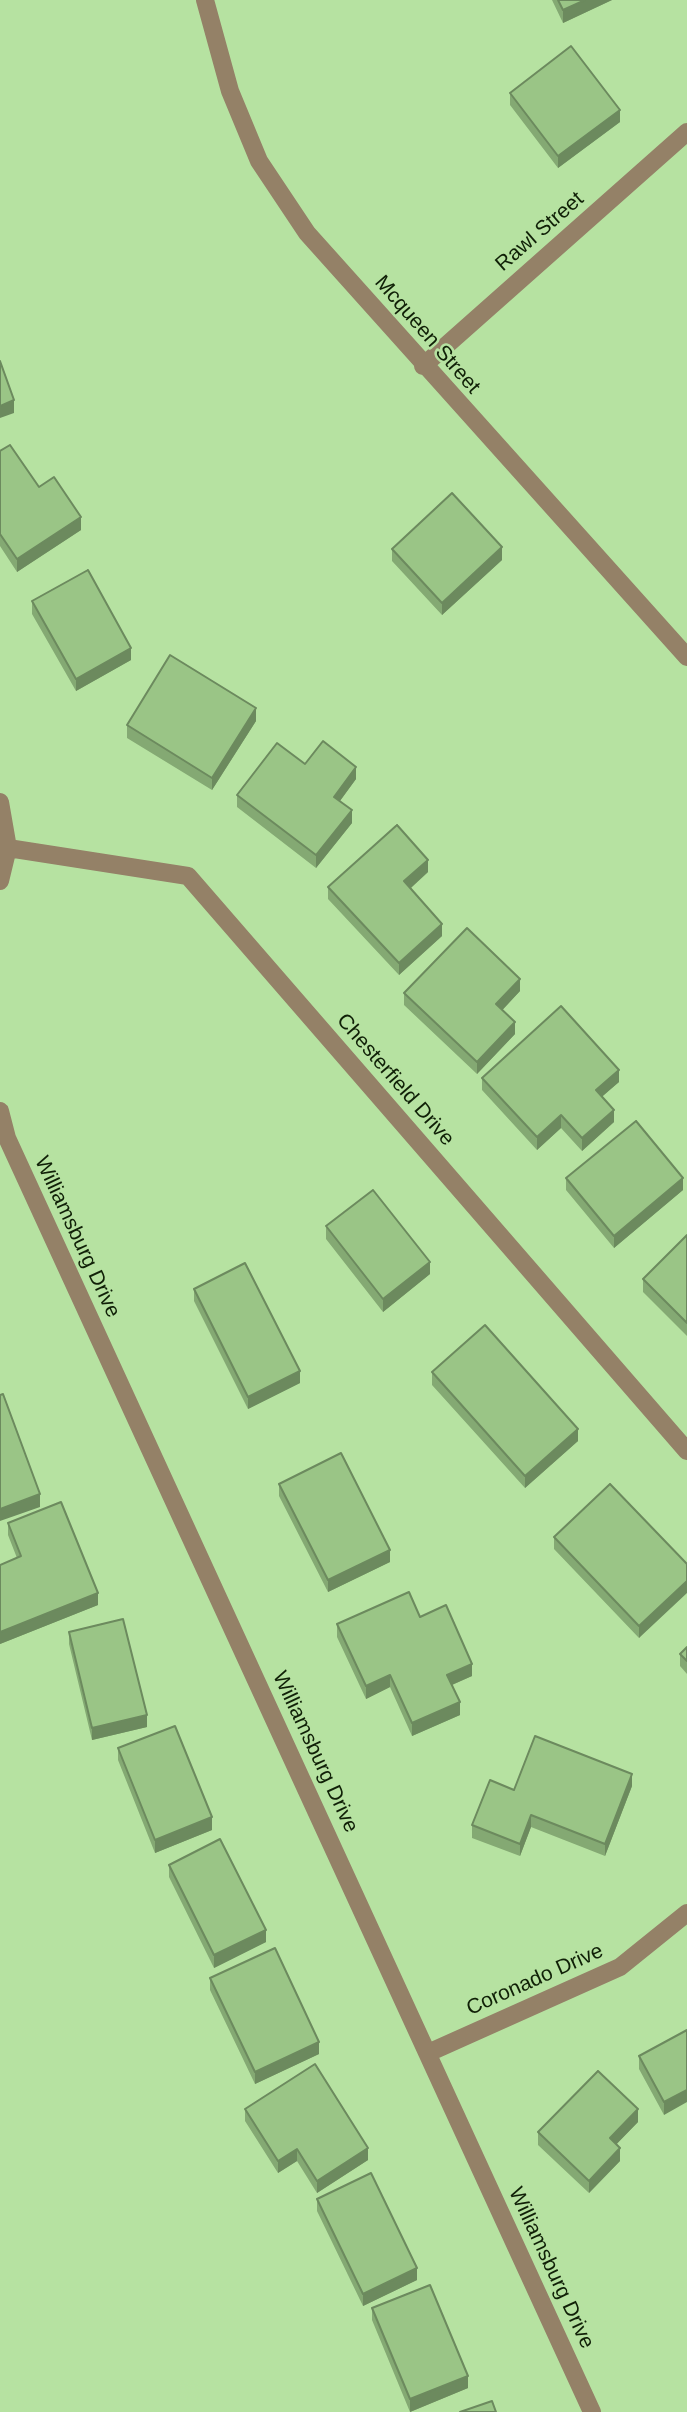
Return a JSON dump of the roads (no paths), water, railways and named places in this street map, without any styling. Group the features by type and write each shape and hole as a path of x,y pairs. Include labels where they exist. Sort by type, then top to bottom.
{"street":[{"name":"Mcqueen Street","path":"205,0 230,91 259,161 307,233 423,366 687,657"},
{"name":"Rawl Street","path":"423,366 687,132"},
{"path":"0,802 8,848 0,881"},
{"name":"Chesterfield Drive","path":"8,848 188,876 687,1451"},
{"name":"Williamsburg Drive","path":"0,1111 7,1138 592,2412"},
{"name":"Coronado Drive","path":"428,2053 620,1967 687,1913"}]}
